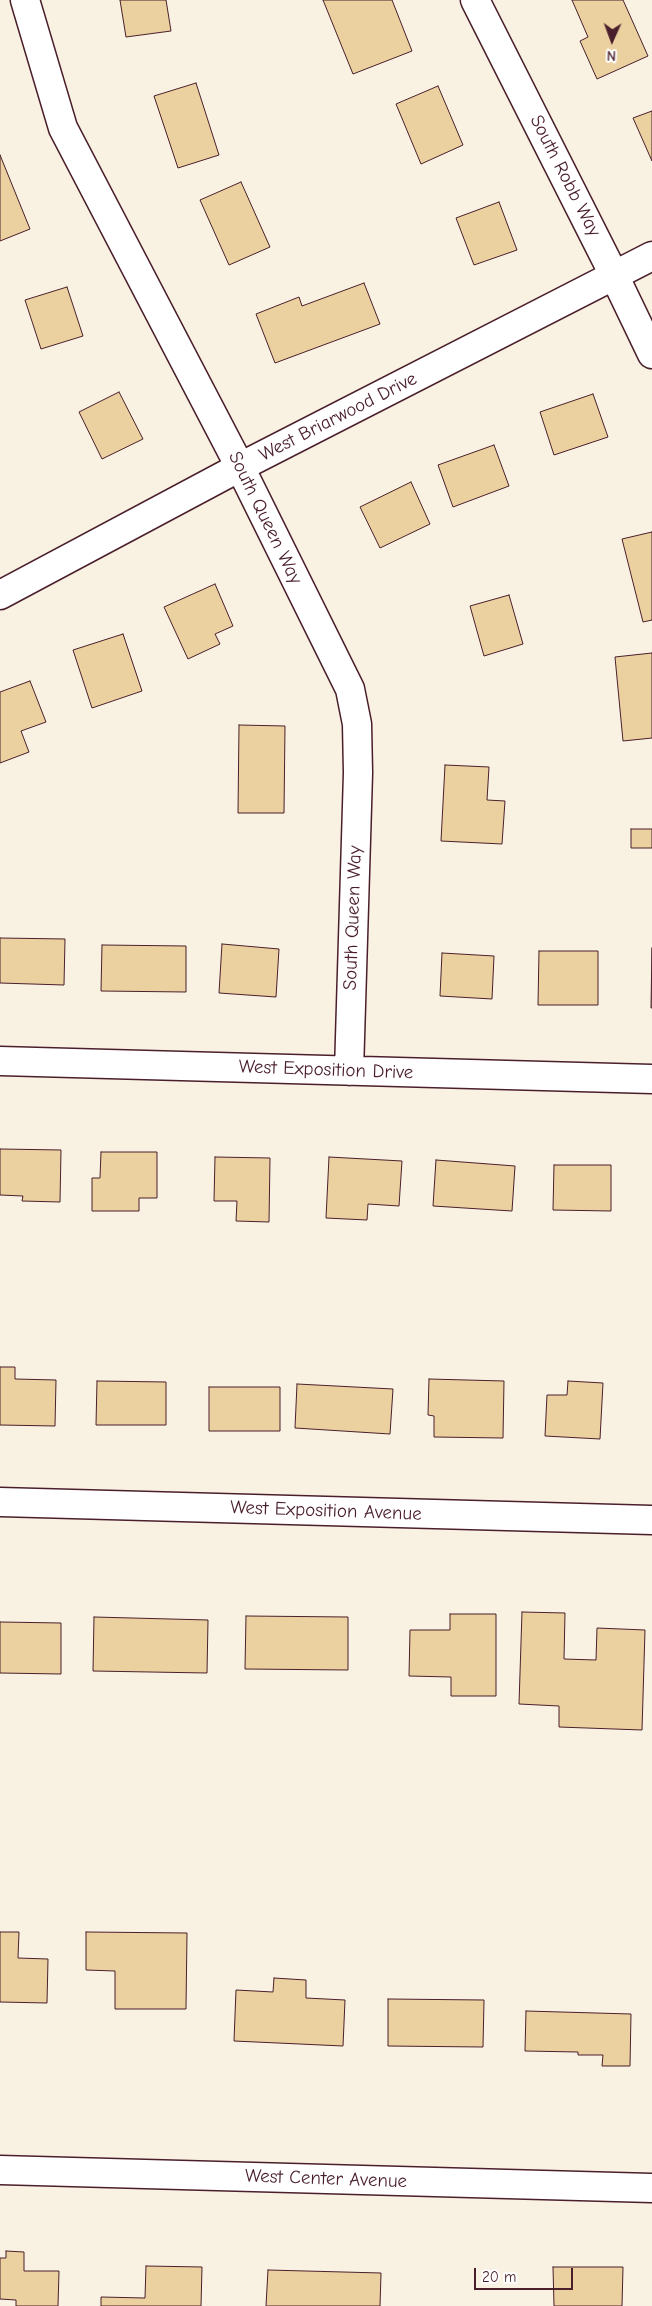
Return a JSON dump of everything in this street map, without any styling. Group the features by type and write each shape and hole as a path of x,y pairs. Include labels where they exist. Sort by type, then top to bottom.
{"street":[{"name":"South Queen Way","path":"25,0 63,128 240,467 350,688 357,724 358,773 349,1071"},
{"name":"South Robb Way","path":"475,0 652,354"},
{"name":"West Briarwood Drive","path":"0,595 240,467 652,256"},
{"name":"West Exposition Drive","path":"0,1061 652,1079"},
{"name":"West Exposition Avenue","path":"0,1502 652,1520"},
{"name":"West Center Avenue","path":"0,2170 652,2188"}],"building":[{"path":"120,0 166,0 171,31 126,37"},
{"path":"323,0 392,0 412,51 353,74"},
{"path":"572,0 623,0 648,56 597,79 580,41 588,37"},
{"path":"196,83 219,155 178,168 154,96"},
{"path":"438,86 463,145 421,164 396,104"},
{"path":"652,111 652,161 633,118"},
{"path":"0,155 30,229 0,241"},
{"path":"241,182 270,247 229,265 200,200"},
{"path":"499,202 517,250 474,265 456,218"},
{"path":"364,283 380,324 275,363 256,314 299,297 302,306"},
{"path":"67,287 83,336 41,349 25,300"},
{"path":"119,392 143,439 102,459 79,412"},
{"path":"593,394 608,437 554,455 540,412"},
{"path":"494,445 509,486 453,507 438,465"},
{"path":"411,482 430,524 380,548 360,507"},
{"path":"652,532 652,620 643,622 622,539"},
{"path":"215,584 233,626 215,634 220,644 188,659 164,607"},
{"path":"509,595 523,644 484,656 470,606"},
{"path":"123,634 142,691 92,708 73,650"},
{"path":"652,653 652,738 623,741 615,657"},
{"path":"30,681 46,722 21,731 29,752 0,763 0,692"},
{"path":"239,725 285,726 284,813 238,813"},
{"path":"445,765 489,767 487,800 505,801 502,844 441,841"},
{"path":"631,829 652,829 652,848 631,848"},
{"path":"0,938 65,939 64,985 0,983"},
{"path":"222,944 279,949 276,997 219,993"},
{"path":"102,945 186,946 186,992 101,991"},
{"path":"652,948 652,1008 651,1008"},
{"path":"539,951 598,951 598,1005 538,1005"},
{"path":"442,953 494,956 492,999 440,996"},
{"path":"0,1149 61,1150 60,1202 22,1201 23,1196 0,1195"},
{"path":"101,1152 157,1152 157,1198 139,1198 139,1211 92,1211 92,1178 100,1178"},
{"path":"215,1157 270,1158 269,1222 236,1221 237,1201 214,1201"},
{"path":"329,1157 402,1161 399,1206 368,1204 367,1220 326,1218"},
{"path":"436,1160 515,1166 512,1211 433,1206"},
{"path":"554,1165 611,1165 611,1211 553,1210"},
{"path":"0,1367 15,1367 15,1379 56,1380 55,1426 0,1425"},
{"path":"429,1379 504,1381 503,1438 434,1437 434,1416 428,1415"},
{"path":"97,1381 166,1382 166,1425 96,1425"},
{"path":"568,1381 603,1383 600,1439 545,1436 547,1395 567,1395"},
{"path":"297,1384 393,1389 390,1434 295,1428"},
{"path":"209,1387 280,1387 280,1431 209,1431"},
{"path":"522,1612 565,1613 564,1659 596,1660 597,1628 645,1630 642,1730 559,1727 559,1706 519,1704"},
{"path":"450,1614 496,1614 496,1696 451,1696 451,1677 409,1676 410,1630 450,1630"},
{"path":"246,1616 348,1617 348,1670 245,1669"},
{"path":"94,1617 208,1620 207,1673 93,1671"},
{"path":"0,1622 61,1623 61,1674 0,1673"},
{"path":"0,1932 19,1932 18,1958 48,1959 47,2003 0,2002"},
{"path":"86,1932 187,1933 186,2009 115,2009 115,1971 86,1970"},
{"path":"274,1978 306,1980 306,1998 345,2000 343,2046 234,2041 236,1990 273,1992"},
{"path":"388,1999 484,2000 483,2047 388,2046"},
{"path":"526,2011 631,2014 630,2066 602,2066 603,2055 578,2055 578,2052 525,2051"},
{"path":"6,2251 24,2252 24,2271 59,2271 58,2306 16,2306 16,2300 0,2299 0,2258 6,2258"},
{"path":"146,2266 202,2267 201,2306 101,2306 101,2297 145,2298"},
{"path":"553,2267 623,2267 622,2306 554,2306"},
{"path":"268,2270 381,2273 380,2306 266,2306"}]}
